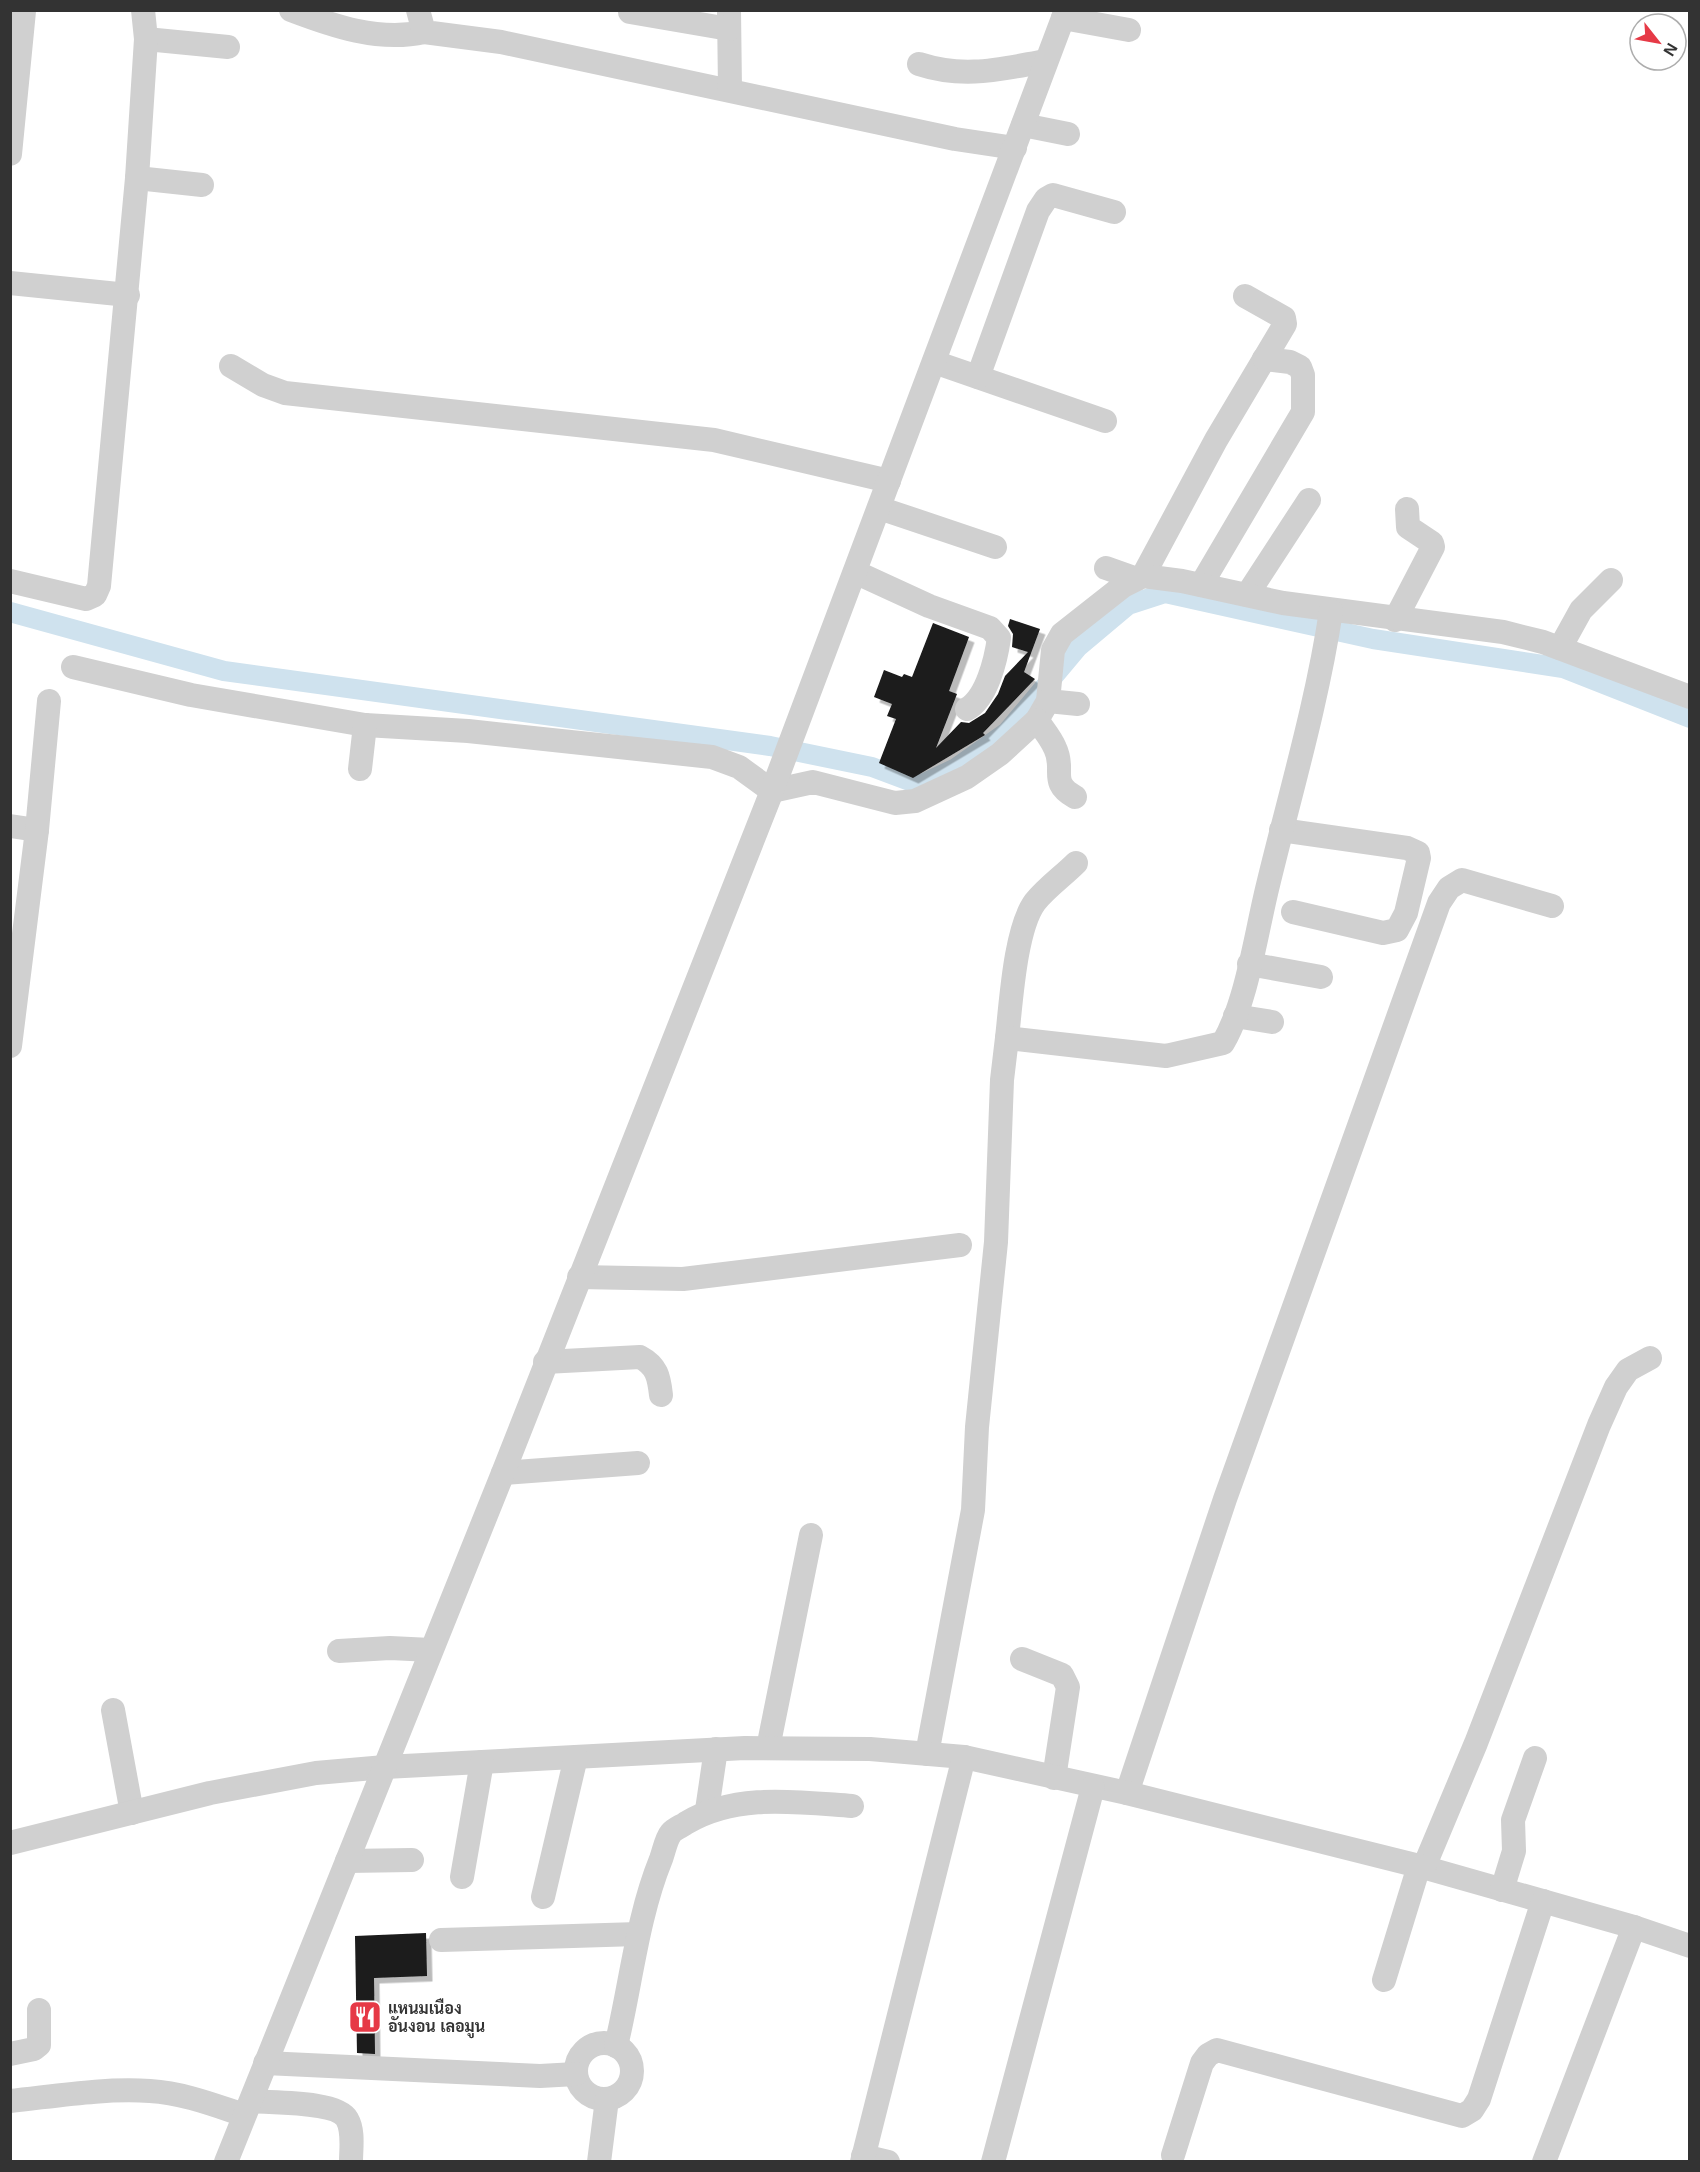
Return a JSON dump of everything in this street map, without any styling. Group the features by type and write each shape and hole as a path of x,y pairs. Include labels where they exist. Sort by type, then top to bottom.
{"street":[{"path":"10,13 31,10"},
{"path":"10,581 86,599 95,596 99,586 128,295 137,178 146,39 143,10"},
{"path":"291,10 381,36 405,36 421,21 501,42 955,139 1068,134"},
{"path":"10,154 24,11"},
{"path":"630,12 729,20 730,90"},
{"path":"226,2162 503,1473 776,781 1064,14 1130,30"},
{"path":"146,39 228,47"},
{"path":"919,64 955,73 974,73 1046,61"},
{"path":"137,178 202,184"},
{"path":"978,377 1038,211 1046,199 1053,195 1114,212"},
{"path":"10,284 128,295"},
{"path":"1075,797 1064,791 1058,782 1056,748 1046,693 1053,650 1062,634 1078,619 1140,578 1216,440 1286,320 1245,296"},
{"path":"1201,585 1303,412 1304,384 1300,368 1290,362 1264,359"},
{"path":"934,362 1105,421"},
{"path":"231,366 263,385 285,393 714,440 889,481"},
{"path":"1247,595 1309,500"},
{"path":"879,508 995,547"},
{"path":"1395,620 1433,547 1431,543 1408,527 1407,509"},
{"path":"1106,568 1140,578 1201,585 1247,595 1329,625 1395,620 1503,632 1560,648 1689,697"},
{"path":"855,572 928,606 990,628 999,638 997,654 984,686 976,701 967,709"},
{"path":"1560,648 1581,610 1611,580"},
{"path":"1007,1038 1166,1056 1223,1042 1234,1017 1249,964 1295,781 1329,625"},
{"path":"73,668 191,695 365,725 468,731 712,757 776,781 813,782 895,803 915,801 967,777 1000,754 1046,693"},
{"path":"1046,693 1078,704"},
{"path":"10,1046 37,830 49,701"},
{"path":"360,769 365,725"},
{"path":"10,826 37,830"},
{"path":"1281,830 1407,848 1418,853 1419,858 1406,913 1397,930 1383,933 1293,912"},
{"path":"927,1754 973,1510 977,1427 996,1242 1002,1080 1014,979 1027,915 1036,901 1076,863"},
{"path":"1126,1793 1225,1498 1439,903 1449,888 1462,880 1552,906"},
{"path":"1249,964 1321,977"},
{"path":"1234,1017 1272,1022"},
{"path":"579,1276 683,1280 960,1245"},
{"path":"545,1362 640,1357 651,1363 658,1374 661,1395"},
{"path":"1384,1980 1422,1866 1480,1732 1599,1425 1616,1387 1628,1370 1650,1358"},
{"path":"503,1473 638,1463"},
{"path":"768,1748 811,1535"},
{"path":"339,1651 390,1647 431,1650"},
{"path":"1022,1659 1062,1675 1068,1687 1054,1778"},
{"path":"113,1710 132,1813"},
{"path":"707,1810 716,1749"},
{"path":"10,1843 210,1793 304,1776 385,1767 716,1749 870,1749 964,1757 1126,1793 1422,1866 1634,1927 1689,1946"},
{"path":"543,1897 576,1756"},
{"path":"888,2162 862,2159 964,1757"},
{"path":"1502,1890 1514,1851 1514,1820 1535,1758"},
{"path":"462,1877 482,1762"},
{"path":"993,2162 1093,1787"},
{"path":"616,2046 631,1985 638,1934 654,1874 671,1833 707,1810 780,1800 852,1806"},
{"path":"347,1861 412,1860"},
{"path":"1173,2155 1202,2063 1208,2055 1217,2050 1462,2116 1472,2110 1489,2071 1544,1901"},
{"path":"1544,2162 1634,1927"},
{"path":"441,1940 638,1934"},
{"path":"10,2054 34,2049 39,2045 39,2010"},
{"path":"605,2043 616,2046 629,2060 631,2074 622,2091 607,2098 588,2094 580,2085 576,2074 577,2062 583,2052 593,2045 605,2043"},
{"path":"265,2063 540,2076 576,2074"},
{"path":"10,2101 103,2091 151,2091 248,2108 335,2108 347,2118 351,2132 351,2162"},
{"path":"599,2162 607,2098"}],"building":[{"path":"1010,619 1040,629 1024,672 1035,679 983,733 985,735 913,778 879,763 896,719 887,716 892,704 874,697 884,670 902,677 904,674 912,677 933,623 969,637 949,691 957,694 936,748 961,722 969,723 985,713 998,694 1005,676 1028,652 1012,647 1013,634 1008,626"},
{"name":"แหนมเนือง อันงอน เลอมูน","path":"426,1933 427,1976 374,1978 375,2054 357,2053 355,1936"}],"waterway":[{"path":"10,612 224,671 770,746 872,767 920,785 956,768 1007,732 1078,647 1128,605 1165,593 1373,639 1563,668 1690,718"}],"place":[{"name":"แหนมเนือง อันงอน เลอมูน","path":"365,2017"}]}
